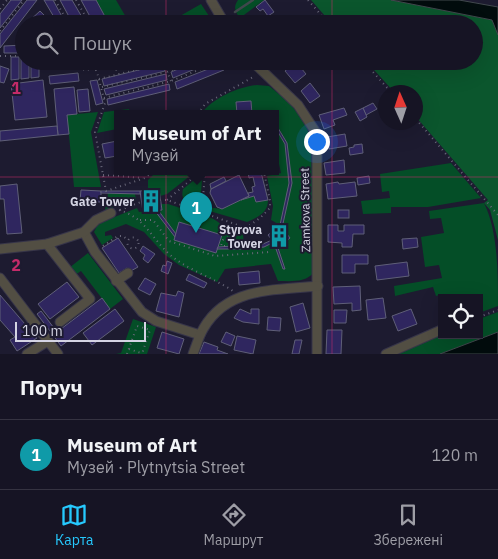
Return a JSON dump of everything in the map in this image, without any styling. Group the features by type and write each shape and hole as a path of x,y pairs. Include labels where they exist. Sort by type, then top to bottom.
{"street":[{"path":"211,0 220,15"},
{"name":"Zamkova Street","path":"262,72 298,105 317,134 317,354"},
{"path":"0,249 47,244 84,232 96,220 111,213"},
{"path":"84,232 94,252 142,312 149,317 200,335"},
{"path":"47,244 90,299 60,322"},
{"path":"116,281 128,273"},
{"path":"0,278 58,354"},
{"path":"193,354 206,322 215,311 241,296 257,292 318,286"},
{"path":"386,354 438,331"},
{"path":"26,354 48,341"}],"path":[{"path":"0,9 7,0"},
{"path":"0,31 24,0"},
{"path":"56,0 64,15"},
{"path":"76,0 85,15"},
{"path":"308,0 321,15"},
{"path":"0,56 15,56"},
{"path":"96,70 105,103 94,132 106,191 145,178 148,175"},
{"path":"116,70 118,74"},
{"path":"99,79 135,70"},
{"path":"101,88 172,70"},
{"path":"104,98 171,81 198,70"},
{"path":"371,70 385,85"},
{"path":"167,72 171,81"},
{"path":"201,110 205,104 262,72"},
{"path":"423,128 498,215"},
{"path":"103,175 145,178"},
{"path":"167,200 196,175"},
{"path":"202,212 205,175"},
{"path":"225,246 221,246 223,240 246,228 270,208 265,175"},
{"path":"102,217 106,193"},
{"path":"160,200 167,200 246,228 260,230"},
{"path":"142,202 119,210 140,220 168,254 217,280 241,296"},
{"path":"140,220 153,220 169,241 215,256 269,252"},
{"path":"103,246 120,236 128,240"},
{"path":"134,237 138,241 138,245 135,248 130,248 127,245 128,240 134,237"},
{"path":"483,316 498,310"},
{"path":"127,354 137,326 150,330 142,354 129,350"}],"green space":[{"path":"96,0 116,0 125,15 104,15"},
{"path":"238,0 264,0 244,15 238,15 235,9"},
{"path":"311,0 391,0 467,15 324,15"},
{"path":"201,4 208,15 182,15"},
{"path":"483,18 492,20 498,35 498,240 490,210 484,203 488,200 423,125 423,85 388,85 374,70 483,70"},
{"path":"257,85 269,86 288,101 305,122 311,141 314,272 311,276 298,281 278,281 271,264 225,269 217,282 179,265 164,254 144,232 126,224 105,232 105,236 111,235 113,238 102,245 94,232 102,222 137,208 139,212 162,210 161,204 168,204 199,214 195,227 179,222 174,240 216,253 222,235 200,228 204,215 216,221 225,231 243,233 244,249 264,247 274,242 278,247 290,238 280,225 271,220 273,206 267,176 279,175 281,173 279,164 279,110 252,110 251,101 236,102 237,110 204,110 219,98 242,88"},
{"path":"114,111 114,130 97,133 104,112"},
{"path":"98,112 91,132 101,187 74,187 67,115"},
{"path":"451,163 481,198 428,207 391,207 391,213 363,214 361,201 390,198 389,191 382,192 380,174"},
{"path":"153,175 191,175 167,194 160,196 159,189 148,190 148,180"},
{"path":"198,177 202,180 199,207 186,202 182,193 183,189"},
{"path":"108,193 135,194 136,200 105,210"},
{"path":"254,196 256,202 268,200 268,204 262,214 247,222 206,210 204,206 204,201 207,207 222,209"},
{"path":"484,203 489,214 495,239 498,306 483,312 483,294 438,294 436,296 433,287 395,296 394,286 442,278 439,265 425,267 421,237 444,233 441,218 430,219 429,211"},
{"path":"88,253 123,299 110,309 81,271 75,275 69,268"},
{"path":"498,312 498,332 483,338 483,318"},
{"path":"133,319 156,327 147,354 116,354 121,353"},
{"path":"438,335 438,339 480,339 440,354 393,354"}],"shaded area":[{"path":"391,0 459,0 498,7 498,35 492,20 483,18 483,15 467,15"},
{"path":"498,332 498,354 440,354 483,339"}],"building":[{"path":"11,0 22,0 0,28 0,14"},
{"path":"27,0 37,0 25,15 15,15"},
{"path":"44,0 53,0 61,15 53,15"},
{"path":"60,0 72,0 81,15 68,15"},
{"path":"81,0 96,0 104,15 89,15"},
{"path":"265,0 274,12 267,15 263,9 260,11 256,7"},
{"path":"40,11 44,15 36,15"},
{"path":"15,15 15,29 0,48 0,34"},
{"path":"15,45 15,53 4,53 4,46"},
{"path":"11,57 15,57 15,70 19,70 19,79 11,80"},
{"path":"0,66 9,69 4,83 0,82"},
{"path":"21,70 29,70 29,78 21,79"},
{"path":"31,70 39,70 39,77 31,78"},
{"path":"139,70 165,71 104,86 102,79"},
{"path":"176,70 193,70 173,78 171,72"},
{"path":"206,70 224,70 177,89 175,82"},
{"path":"303,70 306,74 295,83 285,71"},
{"path":"78,73 79,81 50,84 49,76"},
{"path":"166,74 167,80 106,95 104,89"},
{"path":"43,80 47,117 15,120 11,84"},
{"path":"97,80 103,103 96,105 90,81"},
{"path":"310,83 320,96 310,103 301,91"},
{"path":"169,84 170,90 108,105 107,99"},
{"path":"74,87 77,114 67,115 69,134 58,135 54,89"},
{"path":"88,89 90,111 79,112 77,90"},
{"path":"251,101 252,110 237,110 236,102"},
{"path":"373,103 377,109 366,115 363,108"},
{"path":"344,108 347,115 333,120 335,125 324,129 319,115"},
{"path":"363,108 367,117 360,121 355,112"},
{"path":"57,126 58,135 0,141 0,131"},
{"path":"279,130 287,143 292,183 282,228 280,225 289,183 285,144 279,134"},
{"path":"345,134 347,146 329,149 327,137"},
{"path":"114,142 114,156 105,158 102,144"},
{"path":"362,144 363,153 350,155 349,148"},
{"path":"344,160 345,173 326,175 324,163"},
{"path":"239,175 249,196 222,209 217,207 210,193 211,189"},
{"path":"248,175 262,175 268,200 256,202 254,196 241,200 249,196 248,193 253,192 252,187 255,186 253,177 249,178"},
{"path":"369,176 370,183 358,185 357,178"},
{"path":"224,177 226,181 211,189 210,184"},
{"path":"338,182 339,184 355,182 357,196 328,199 326,184"},
{"path":"17,184 22,233 7,234 4,199 0,199 0,186"},
{"name":"Gate Tower","path":"159,189 162,210 143,212 140,191"},
{"path":"81,190 101,191 101,202 94,202 94,205 86,205 87,201 80,201"},
{"path":"101,191 140,191 140,194 101,193"},
{"path":"158,210 176,234 175,237 155,211"},
{"path":"338,210 349,210 349,218 338,218"},
{"path":"179,222 222,235 216,253 174,240"},
{"name":"Styrova Tower","path":"280,225 290,238 278,248 268,235"},
{"path":"328,225 338,225 338,231 344,231 344,225 364,225 364,234 353,234 352,247 342,247 342,243 328,242"},
{"path":"118,238 138,267 129,272 127,268 119,273 102,248"},
{"path":"417,238 418,247 403,249 402,239"},
{"path":"272,240 274,242 264,247 217,249 218,247 263,244"},
{"path":"274,242 285,269 283,269 272,243"},
{"path":"143,246 155,254 148,263 143,259 145,255 140,251"},
{"path":"342,255 368,255 368,264 355,264 355,273 342,273"},
{"path":"167,261 172,263 168,274 161,271 163,265 166,266"},
{"path":"407,262 409,276 377,280 375,266"},
{"path":"259,271 260,283 239,285 238,273"},
{"path":"189,274 207,283 204,288 186,280"},
{"path":"145,278 156,284 150,295 138,289"},
{"path":"67,282 79,297 50,319 38,304"},
{"path":"360,286 361,310 352,311 352,303 334,304 333,287"},
{"path":"178,291 184,293 179,317 156,311 161,293 176,296"},
{"path":"0,295 37,338 17,351 10,340 15,337 0,320"},
{"path":"102,298 110,309 61,346 53,335"},
{"path":"383,298 386,318 368,320 366,300"},
{"path":"303,303 310,328 296,332 290,307"},
{"path":"115,309 124,321 92,345 83,333"},
{"path":"240,309 251,314 251,309 259,309 259,324 243,322 234,318"},
{"path":"411,309 417,324 398,331 392,316"},
{"path":"334,310 347,310 346,323 334,323"},
{"path":"41,311 57,332 53,335 37,314"},
{"path":"268,317 281,318 280,331 267,330"},
{"path":"327,330 342,330 341,354 326,354"},
{"path":"162,332 184,339 179,354 157,348"},
{"path":"226,332 235,336 231,346 221,342"},
{"path":"237,336 256,340 253,354 234,350"},
{"path":"295,340 302,340 299,354 292,354"},
{"path":"204,342 218,347 217,350 228,354 199,354"}],"waterway":[{"path":"235,12 253,0"}],"place":[{"name":"Gate Tower","path":"151,201"},
{"name":"Museum of Art","path":"196,233"},
{"name":"Styrova Tower","path":"279,236"}]}
